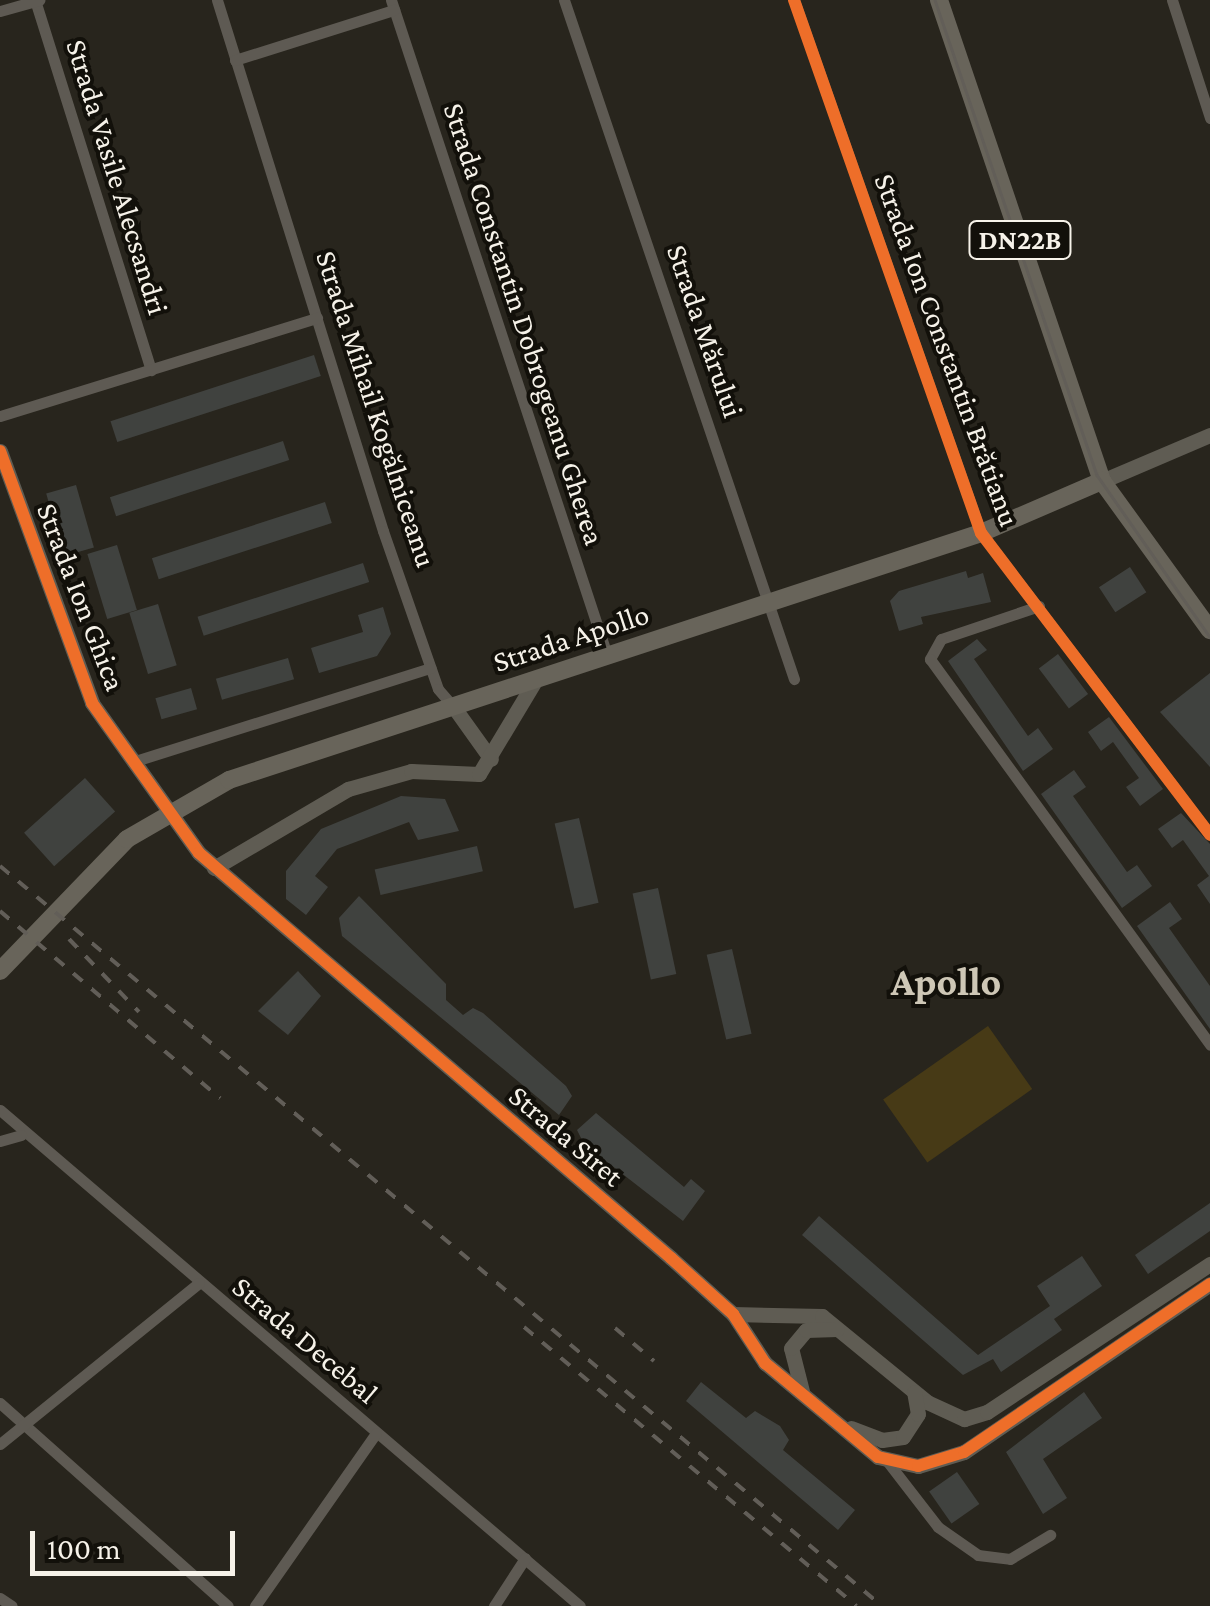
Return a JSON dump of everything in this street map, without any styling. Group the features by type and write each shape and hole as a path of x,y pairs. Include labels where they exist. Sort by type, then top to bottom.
{"main road":[{"name":"DN22B","path":"939,0 1102,481 1210,630"},
{"name":"Strada Apollo","path":"0,971 127,839 230,780 981,533 1102,481"}],"street":[{"path":"0,10 37,0"},
{"name":"Strada Vasile Alecsandri","path":"37,0 150,370"},
{"name":"Strada Mihail Kogălniceanu","path":"217,0 431,668 491,759"},
{"name":"Strada Mărului","path":"564,0 794,679"},
{"name":"Strada Ion Constantin Brătianu","path":"794,0 981,533 1210,835"},
{"path":"1172,0 1210,118"},
{"path":"235,60 393,5"},
{"name":"Strada Constantin Dobrogeanu Gherea","path":"393,5 607,654"},
{"path":"0,416 316,318"},
{"name":"Strada Apollo","path":"1102,481 1210,435"},
{"name":"Strada Ion Ghica","path":"0,451 78,672 162,804"},
{"path":"1039,606 941,640 930,659 1210,1045"},
{"path":"132,762 431,668"},
{"path":"214,868 348,790 411,771 466,778 491,759 536,679"},
{"name":"Strada Siret","path":"162,804 214,868 733,1314 756,1354 887,1461"},
{"name":"Strada Decebal","path":"0,1110 21,1135 580,1606"},
{"path":"0,1141 21,1135"},
{"path":"733,1314 815,1314 841,1330 942,1412 978,1417 1210,1264"},
{"path":"0,1444 198,1282"},
{"path":"887,1461 918,1466 951,1458 1210,1284"},
{"path":"804,1395 790,1362 794,1341 814,1327 841,1330"},
{"name":"Strada Siret","path":"834,1420 882,1440 903,1437 918,1414 912,1388"},
{"path":"0,1403 228,1606"},
{"path":"255,1606 376,1432"},
{"path":"887,1461 938,1528 978,1555 1010,1559 1050,1535"},
{"path":"494,1606 525,1558"},
{"path":"0,1598 12,1606"}],"shaded area":[{"path":"988,1026 1032,1089 927,1162 883,1099"}],"building":[{"path":"314,355 321,376 117,442 110,421"},
{"path":"283,441 289,460 116,516 110,497"},
{"path":"76,485 94,547 64,556 46,494"},
{"path":"325,502 332,523 159,579 152,558"},
{"path":"117,545 137,610 107,619 87,554"},
{"path":"363,563 369,582 204,636 198,617"},
{"path":"1130,567 1146,592 1115,612 1099,587"},
{"path":"966,571 968,578 983,573 991,602 921,617 923,624 899,631 890,601 899,591"},
{"path":"158,604 177,665 148,674 129,613"},
{"path":"383,607 391,634 377,656 319,673 311,648 363,632 358,615"},
{"path":"977,639 987,650 974,659 1028,736 1038,728 1053,749 1023,771 948,661"},
{"path":"1058,654 1088,694 1069,708 1039,668"},
{"path":"288,658 294,679 222,700 216,679"},
{"path":"1210,673 1210,767 1160,712"},
{"path":"191,688 197,709 161,719 155,698"},
{"path":"1109,717 1163,789 1140,806 1126,787 1139,778 1113,742 1101,751 1088,732"},
{"path":"1074,770 1086,787 1073,796 1127,872 1137,865 1152,886 1122,908 1041,794"},
{"path":"85,778 115,811 54,866 24,833"},
{"path":"401,796 445,799 459,831 418,840 409,822 337,849 315,876 328,887 306,915 286,899 286,871 321,829"},
{"path":"1181,813 1210,844 1210,904 1197,885 1209,876 1183,840 1172,848 1158,829"},
{"path":"579,818 599,903 574,908 555,824"},
{"path":"477,846 483,871 381,895 375,870"},
{"path":"658,888 676,974 651,979 633,893"},
{"path":"359,896 446,984 446,1000 463,1015 473,1008 483,1013 566,1086 572,1096 559,1115 342,936 339,918"},
{"path":"1170,902 1182,919 1169,928 1210,986 1210,1029 1137,926"},
{"path":"732,949 752,1034 726,1040 707,955"},
{"path":"298,971 321,996 288,1035 258,1011"},
{"path":"596,1113 684,1187 691,1179 705,1191 683,1221 584,1144 577,1130"},
{"path":"1210,1203 1210,1231 1148,1274 1135,1255"},
{"path":"819,1216 978,1355 1050,1306 1037,1286 1082,1256 1102,1286 1054,1319 1062,1330 1001,1372 993,1359 963,1375 802,1235"},
{"path":"701,1382 746,1418 755,1411 780,1426 789,1440 783,1450 855,1510 838,1530 686,1401"},
{"path":"1084,1392 1102,1418 1043,1459 1067,1498 1043,1514 1006,1452"},
{"path":"957,1472 979,1504 952,1523 929,1492"}],"tram line":[{"path":"935,0 1097,475 1210,637"}],"railway":[{"path":"0,866 882,1606"},
{"path":"0,911 220,1098"},
{"path":"69,939 139,1012"},
{"path":"524,1327 856,1606"},
{"path":"615,1328 654,1361"}],"cycle path":[{"path":"794,0 981,533 1210,835"},
{"path":"0,451 92,703 199,853 671,1258 733,1314 765,1363 878,1457 918,1466 964,1452 1210,1284"}],"district":[{"name":"Apollo","path":"946,982"}]}
